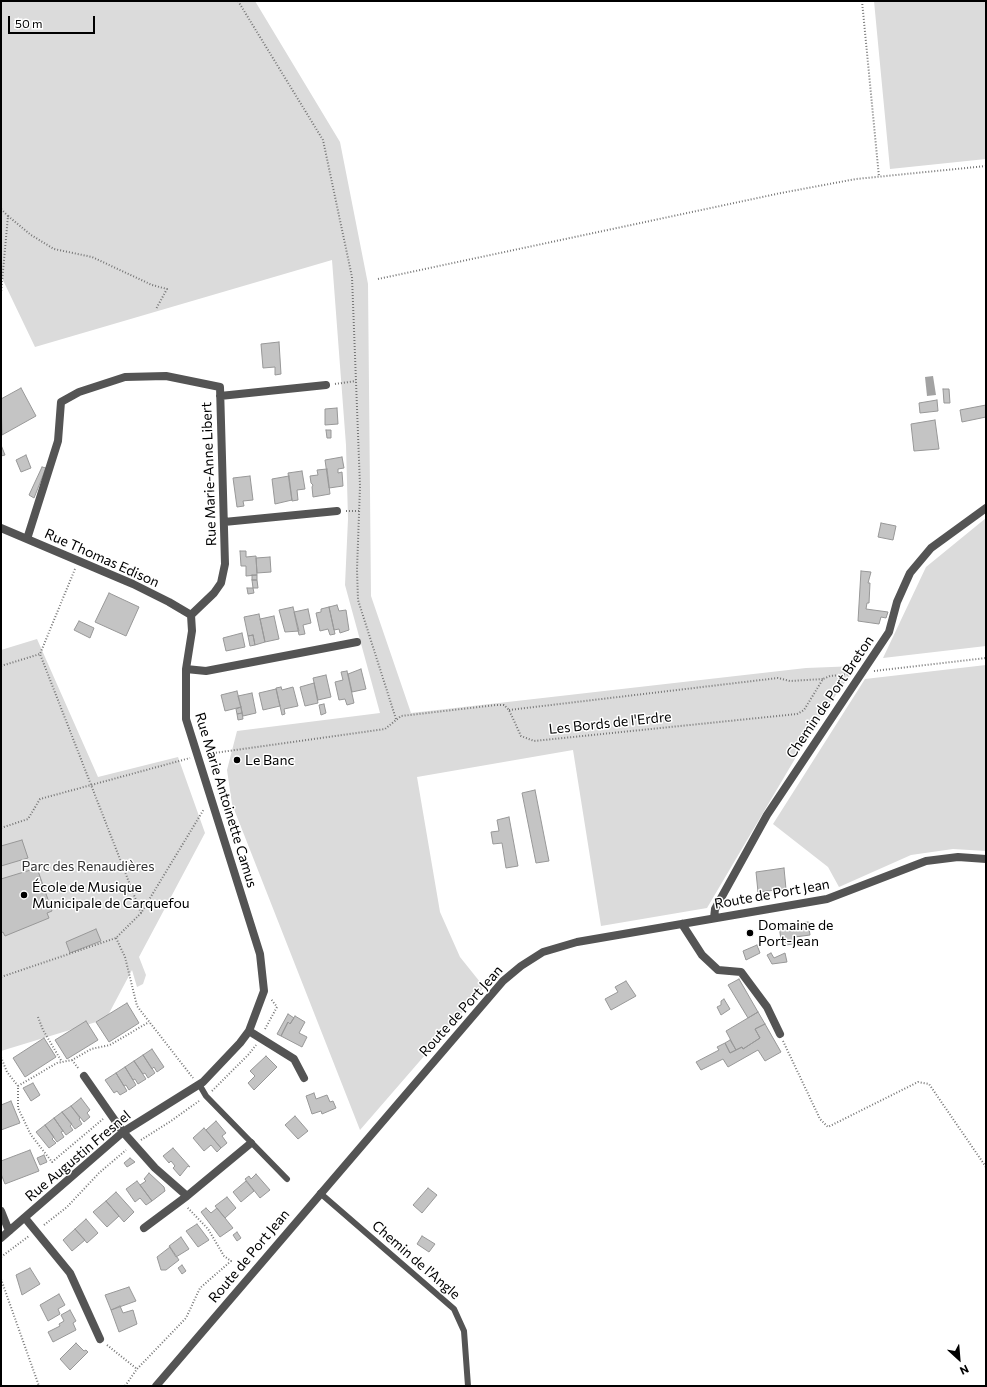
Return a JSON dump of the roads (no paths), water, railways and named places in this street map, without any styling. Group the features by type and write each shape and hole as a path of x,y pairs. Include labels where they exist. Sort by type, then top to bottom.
{"street":[{"name":"Rue Marie-Anne Libert","path":"27,539 58,441 61,402 79,392 125,377 166,376 220,387 225,564 221,583 214,593 191,615"},
{"path":"220,396 326,385"},
{"name":"Chemin de Port Breton","path":"714,918 714,909 767,815 888,632 910,573 931,548 986,508"},
{"path":"224,522 337,511"},
{"name":"Rue Thomas Edison","path":"1,528 133,584 191,615"},
{"name":"Rue Marie Antoinette Camus","path":"191,615 192,631 186,669 186,719 260,954 264,991"},
{"path":"186,669 206,671 357,642"},
{"name":"Route de Port Jean","path":"156,1386 503,981 521,966 543,952 560,946 827,899 926,861 958,857 986,859"},
{"path":"682,924 702,955 718,970 741,972 767,1007 780,1034"},
{"name":"Rue Augustin Fresnel","path":"1,1238 123,1132 199,1084 240,1043 249,1030 264,991"},
{"path":"249,1030 294,1059 304,1078"},
{"path":"84,1076 123,1132 184,1198"},
{"path":"144,1228 184,1198 251,1143"},
{"path":"1,1211 9,1231"},
{"path":"25,1218 70,1273 100,1339"}],"lane":[{"path":"199,1084 206,1096 287,1179"},
{"name":"Chemin de l'Angle","path":"320,1193 454,1309 464,1331 468,1386"}],"place":[{"name":"Le Banc","path":"237,760"},
{"name":"École de Musique Municipale de Carquefou","path":"24,895"},
{"name":"Domaine de Port-Jean","path":"750,933"}],"park label":[{"name":"Parc des Renaudières","path":"88,866"}]}
